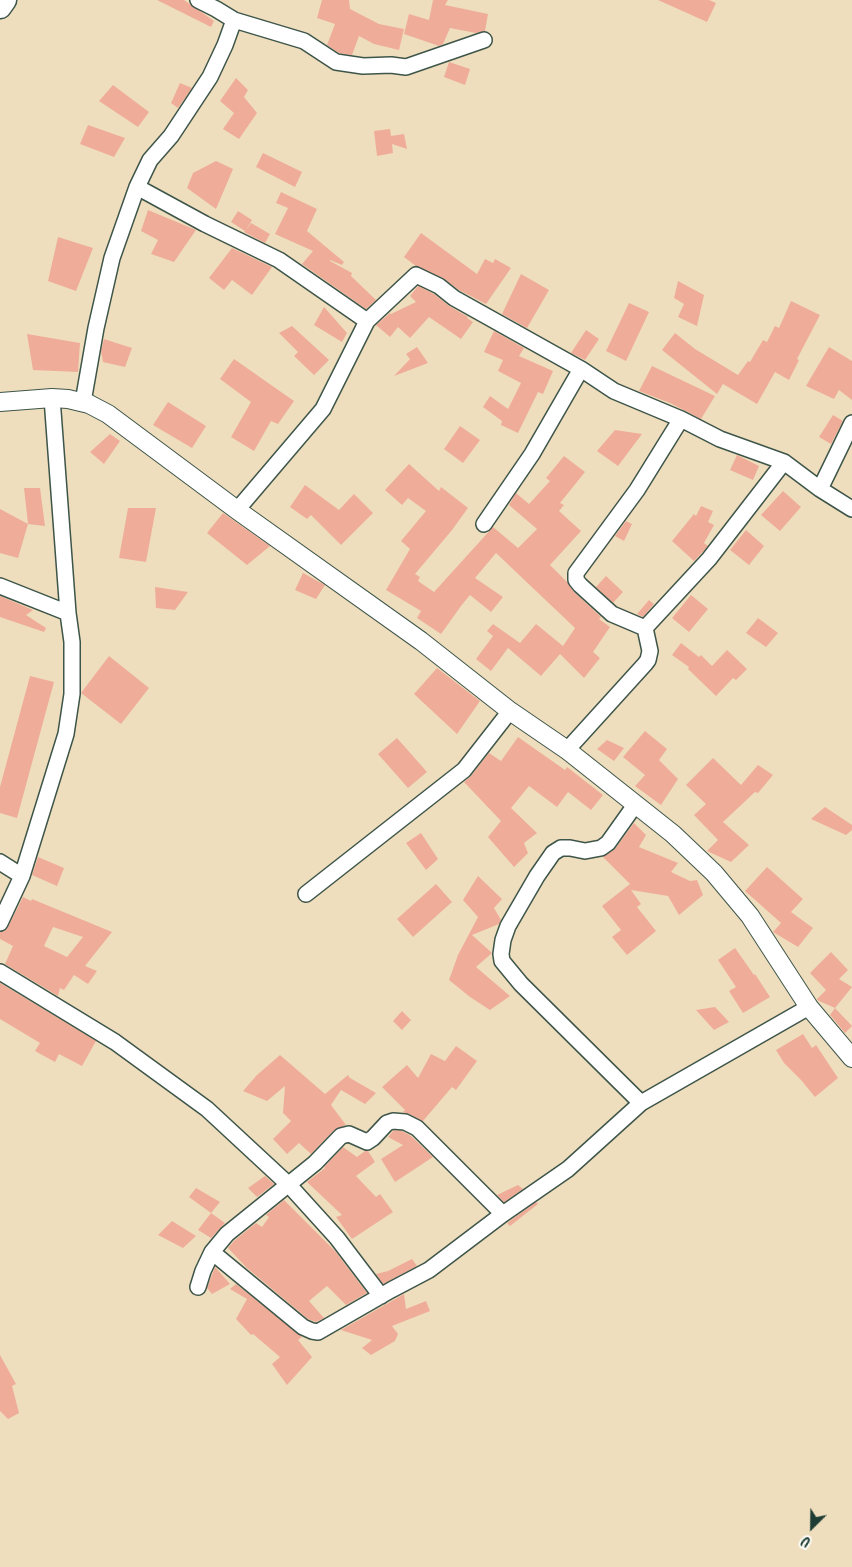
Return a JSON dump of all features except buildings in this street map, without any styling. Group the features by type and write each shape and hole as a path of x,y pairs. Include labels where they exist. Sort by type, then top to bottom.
{"main road":[{"path":"0,7 5,0"}],"street":[{"path":"198,0 234,20 304,41 336,62 363,66 391,65 406,67 484,40"},
{"path":"83,402 96,328 112,258 137,187 150,160 172,136 210,77 234,20"},
{"path":"137,187 205,224 279,260 367,321"},
{"path":"237,510 323,409 367,321 416,275 439,286 454,298 581,369 614,391 681,419 720,439 784,462 820,489 852,509"},
{"path":"484,524 532,454 581,369"},
{"path":"0,923 22,876 66,734 71,710 72,642 68,613 52,398"},
{"path":"0,402 52,398 83,402 108,414 237,510 421,641 510,711 567,750 673,834 714,874 750,916 809,1007 852,1057"},
{"path":"645,628 612,614 580,585 576,577 579,568 637,490 681,419"},
{"path":"820,489 852,424"},
{"path":"645,628 709,559 784,462"},
{"path":"0,586 68,613"},
{"path":"567,750 648,660 650,651 645,628"},
{"path":"306,894 464,770 510,711"},
{"path":"635,805 608,843 601,848 585,851 561,848 553,853 537,876 508,926 500,954 502,961 521,984 641,1102"},
{"path":"0,862 22,876"},
{"path":"0,972 115,1042 207,1109 289,1185 337,1238 381,1296"},
{"path":"212,1252 303,1327 312,1332 318,1332 429,1270 503,1214 568,1170 641,1102 809,1007"},
{"path":"198,1287 212,1252 227,1234 315,1163 341,1136 349,1134 367,1142 387,1123 398,1120 417,1128 503,1214"}]}
